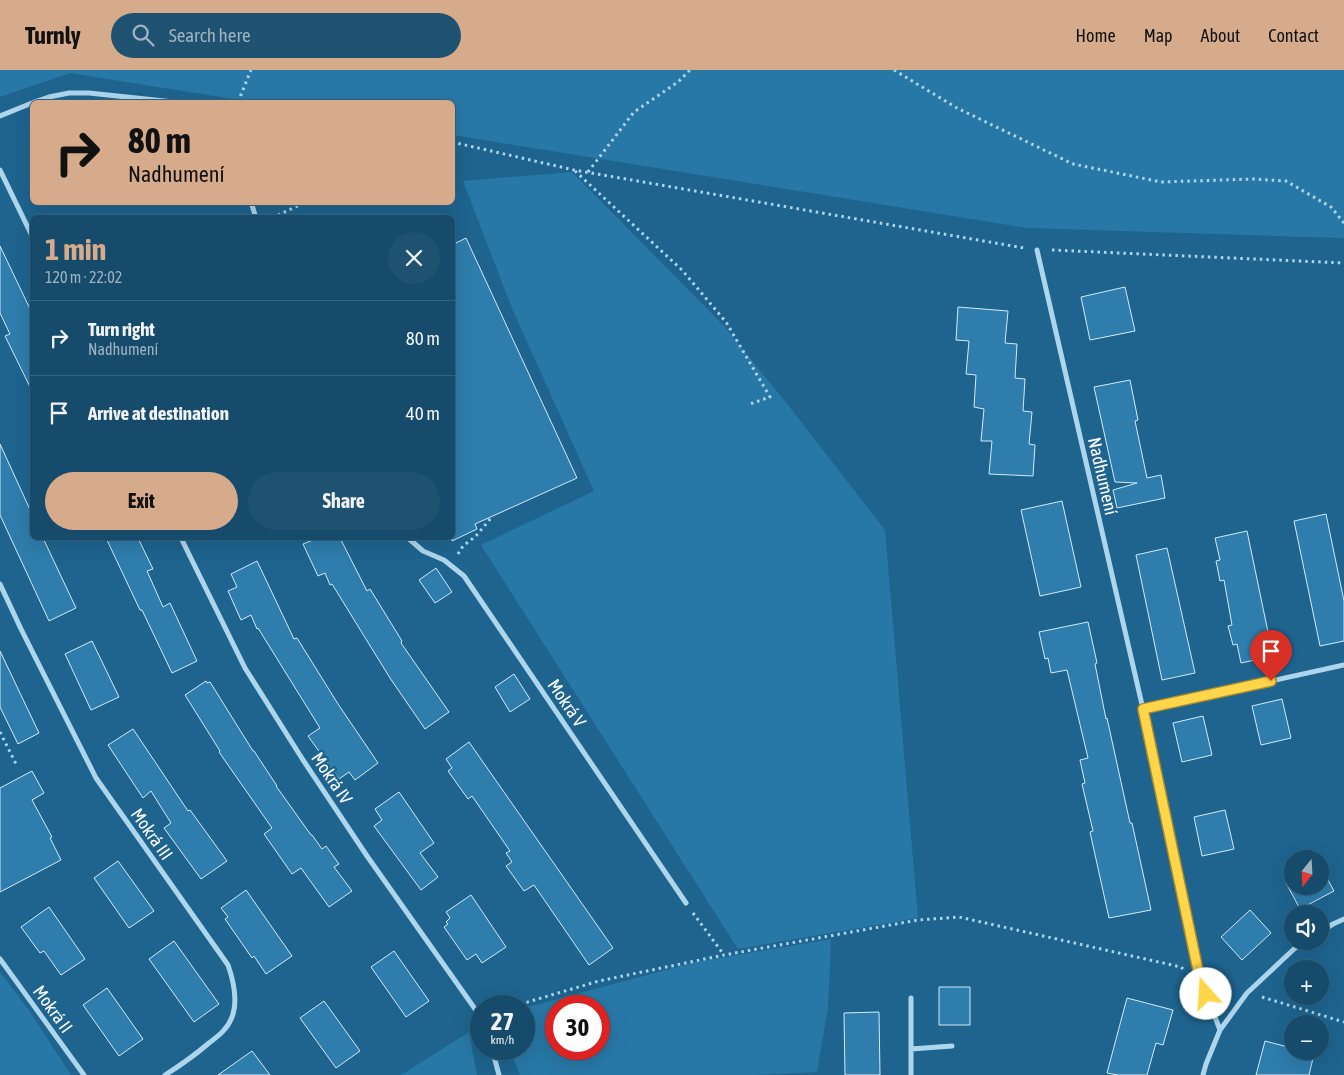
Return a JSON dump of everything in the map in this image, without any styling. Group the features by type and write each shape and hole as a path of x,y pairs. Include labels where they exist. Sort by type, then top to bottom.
{"street":[{"path":"41,100 69,93 89,93 155,100"},
{"path":"0,116 30,104"},
{"path":"0,170 30,232"},
{"name":"Nadhumení","path":"1037,250 1143,709 1199,975 1220,1030"},
{"name":"Mokrá IV","path":"182,540 245,668 308,768 367,856 470,1002"},
{"name":"Mokrá V","path":"410,540 423,551 444,560 464,576 686,903"},
{"name":"Mokrá III","path":"0,584 96,778 228,965 233,979 236,992 234,1010 225,1030 166,1075"},
{"path":"1143,709 1344,665"},
{"path":"1329,926 1344,919"},
{"path":"1203,1075 1220,1030 1247,993 1292,950"},
{"name":"Mokrá II","path":"0,958 84,1075"},
{"path":"911,998 911,1075"},
{"path":"911,1049 952,1046"},
{"path":"495,1060 499,1075"}],"path":[{"path":"239,100 251,70"},
{"path":"588,172 634,112 678,82 690,70"},
{"path":"894,70 957,108 1073,164 1160,182 1254,179 1286,181 1331,207 1344,223"},
{"path":"455,143 574,170 1037,250 1344,263"},
{"path":"574,170 682,270 726,322 770,397 750,404"},
{"path":"278,215 300,205"},
{"path":"455,569 458,552 476,536 491,518"},
{"path":"0,732 16,764"},
{"path":"686,903 724,955"},
{"path":"535,1000 599,981 724,955 918,920 959,917 1181,967"},
{"path":"1247,993 1344,1022"}],"shaded area":[{"path":"0,70 1344,70 1344,238 1028,228 455,135 455,100 239,100 70,73 0,97"},
{"path":"572,172 724,326 885,530 918,918 738,949 481,545 594,491 511,306 463,181"},
{"path":"831,939 828,1007 817,1072 755,1075 520,1075 514,1060 535,1060 535,1005 545,1002 545,1060 610,1060 610,995 573,995 696,962"},
{"path":"0,972 28,1009 71,1075 0,1075"},
{"path":"469,1032 470,1060 474,1060 477,1075 401,1075"}],"building":[{"path":"466,238 577,478 475,524 477,529 455,540 455,244"},
{"path":"0,246 30,309 30,387 5,336 10,334 0,313"},
{"path":"1125,287 1135,331 1090,340 1081,297"},
{"path":"958,307 1008,311 1005,343 1017,344 1015,378 1025,379 1023,411 1032,412 1029,444 1035,445 1033,476 989,474 992,441 981,441 984,409 974,407 976,375 966,374 969,341 956,340"},
{"path":"1130,380 1138,420 1135,421 1147,478 1161,475 1165,498 1117,508 1113,490 1137,483 1115,482 1094,387"},
{"path":"0,444 30,510 30,540 44,540 76,608 49,621 0,515"},
{"path":"1062,501 1081,587 1040,596 1021,510"},
{"path":"1326,514 1344,601 1344,641 1320,646 1294,521"},
{"path":"1247,531 1273,656 1241,663 1237,644 1233,645 1228,626 1232,625 1224,580 1220,581 1216,561 1220,560 1215,538"},
{"path":"107,540 139,540 153,569 147,571 163,607 170,603 197,661 172,673 142,610 140,610"},
{"path":"313,540 341,540 367,591 370,589 402,641 401,643 449,712 425,729 390,678 332,584 330,585 325,573 318,576 303,544"},
{"path":"1167,548 1195,673 1162,680 1136,555"},
{"path":"257,561 294,639 297,638 378,763 355,780 349,772 339,779 308,736 320,728 257,629 251,615 241,620 228,591 237,587 231,574"},
{"path":"436,568 452,592 435,603 419,580"},
{"path":"1088,622 1106,719 1151,910 1109,918 1090,832 1093,831 1082,784 1085,783 1080,760 1088,758 1067,670 1051,673 1048,658 1045,659 1039,632"},
{"path":"92,641 119,697 91,710 65,654"},
{"path":"0,651 39,733 18,744 0,707"},
{"path":"514,674 530,699 510,712 495,687"},
{"path":"206,681 207,683 210,682 276,786 311,835 322,849 326,846 339,864 334,867 352,891 329,907 301,868 292,874 264,834 272,828 219,752 185,695"},
{"path":"1282,699 1291,738 1261,745 1252,706"},
{"path":"1203,716 1212,755 1182,762 1173,723"},
{"path":"133,729 188,811 190,810 227,861 201,879 164,828 171,823 151,791 143,798 108,745"},
{"path":"469,742 613,948 589,965 534,885 524,891 506,866 512,862 506,853 510,851 472,796 468,799 448,771 452,768 446,759"},
{"path":"32,771 44,793 32,800 52,837 50,838 61,860 0,892 0,788"},
{"path":"399,792 434,843 420,853 438,877 421,890 374,826 382,820 375,809"},
{"path":"1225,810 1234,849 1202,856 1194,817"},
{"path":"118,861 154,911 129,928 94,878"},
{"path":"1329,882 1334,891 1329,894"},
{"path":"246,890 292,956 266,974 254,956 252,958 225,919 228,917 221,908"},
{"path":"471,895 506,947 482,963 476,954 467,960 444,927 448,924 446,922 450,918 446,912"},
{"path":"1292,895 1326,895 1308,905 1298,905"},
{"path":"49,907 85,959 61,975 44,951 40,953 21,927"},
{"path":"1250,910 1271,933 1242,960 1221,937"},
{"path":"174,941 219,1004 194,1022 149,959"},
{"path":"394,951 429,1001 406,1017 371,967"},
{"path":"939,987 970,987 970,1025 939,1025"},
{"path":"107,988 143,1039 119,1056 83,1005"},
{"path":"1127,998 1173,1010 1163,1045 1156,1043 1147,1075 1107,1073"},
{"path":"324,1001 360,1051 336,1068 300,1018"},
{"path":"879,1012 880,1075 845,1075 844,1013"},
{"path":"1265,1041 1284,1046 1284,1060 1313,1060 1309,1075 1256,1075"},
{"path":"252,1051 270,1075 218,1075"}],"route":[{"path":"1206,994 1199,975 1143,709 1271,681"}]}
